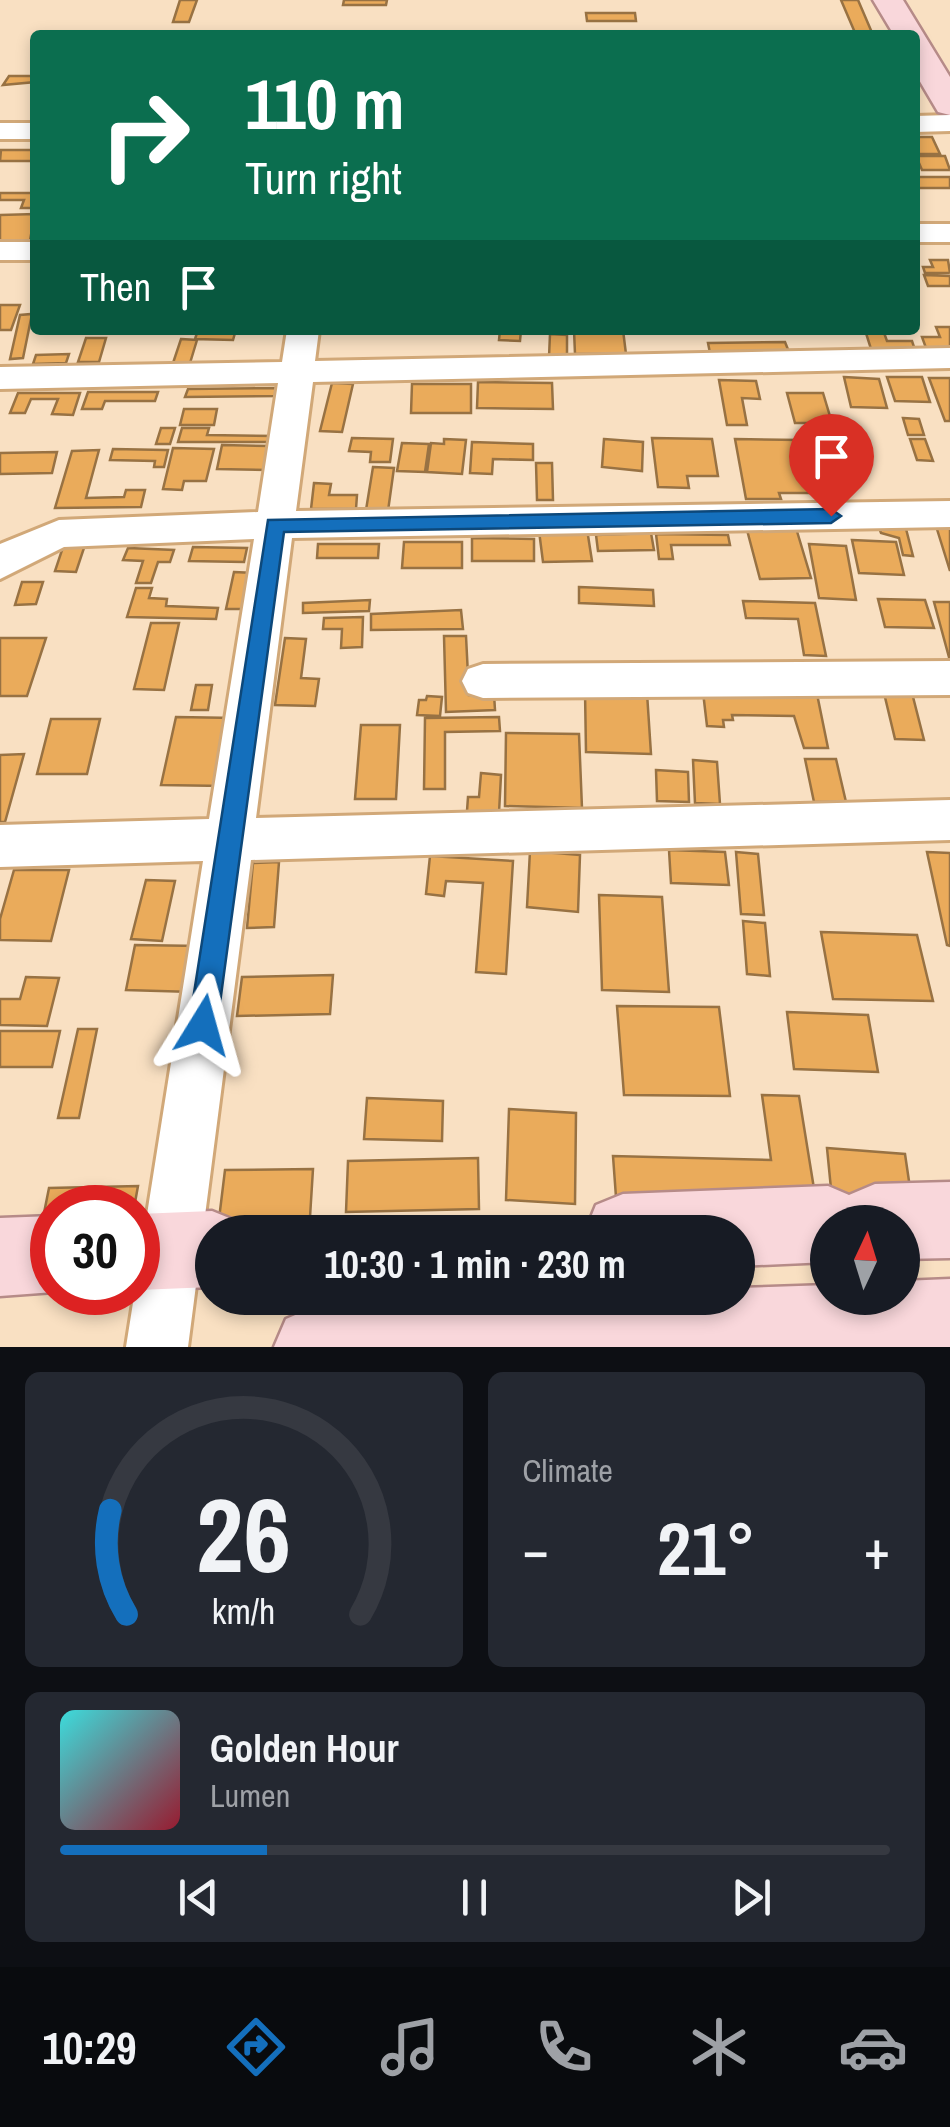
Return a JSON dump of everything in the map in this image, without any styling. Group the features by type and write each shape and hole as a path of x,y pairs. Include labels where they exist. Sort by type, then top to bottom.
{"main road":[{"path":"888,0 906,30"},
{"path":"920,54 950,105"},
{"path":"920,1221 950,1220"},
{"path":"755,1227 810,1225"},
{"path":"0,1257 30,1256"},
{"path":"314,1347 950,1318"}],"street":[{"path":"920,124 950,123"},
{"path":"0,132 30,131"},
{"path":"920,234 950,233"},
{"path":"0,252 30,250"},
{"path":"156,1347 174,1250 300,349"},
{"path":"0,378 300,349 950,358"},
{"path":"0,565 8,556 59,534 275,525 950,514"},
{"path":"483,680 950,678"},
{"path":"0,846 950,820"}],"building":[{"path":"180,0 197,0 189,22 173,22"},
{"path":"344,0 387,0 386,5 343,5"},
{"path":"841,0 858,0 871,30 854,30"},
{"path":"586,13 635,13 636,21 587,21"},
{"path":"9,76 30,76 30,82 3,85"},
{"path":"920,137 932,137 940,154 920,154"},
{"path":"1,150 30,150 30,161 0,161"},
{"path":"920,156 945,156 950,170 922,170"},
{"path":"920,177 950,177 950,188 920,188"},
{"path":"0,193 30,193 30,208 21,208 24,200 0,200"},
{"path":"30,214 30,240 0,241 0,215"},
{"path":"930,260 948,260 950,273 925,273 923,267 933,267"},
{"path":"924,275 950,276 950,286 928,286"},
{"path":"0,305 20,305 11,330 0,330"},
{"path":"30,314 23,358 10,359 20,315"},
{"path":"936,327 950,327 950,348 926,348 922,337 940,337"},
{"path":"196,335 234,335 233,340 195,339"},
{"path":"500,335 521,335 520,341 499,340"},
{"path":"550,335 567,335 567,358 549,357"},
{"path":"574,335 624,335 626,354 575,354"},
{"path":"867,335 885,335 887,341 912,341 915,350 871,349"},
{"path":"86,338 106,338 99,362 78,362"},
{"path":"181,339 197,340 190,363 173,363"},
{"path":"785,342 789,352 710,353 708,343"},
{"path":"69,354 66,363 33,364 36,355"},
{"path":"844,377 879,379 887,408 851,407"},
{"path":"887,377 922,377 930,402 895,401"},
{"path":"929,378 950,378 950,421 945,421"},
{"path":"719,380 756,381 760,399 742,398 747,425 727,425"},
{"path":"478,382 552,383 553,409 477,408"},
{"path":"332,383 353,384 342,432 320,431"},
{"path":"412,384 471,384 471,413 411,413"},
{"path":"280,388 279,396 185,397 188,389"},
{"path":"88,392 158,392 155,401 105,401 102,409 82,409"},
{"path":"18,393 80,393 73,415 52,414 58,399 31,399 25,413 10,413"},
{"path":"787,393 823,393 832,423 795,423"},
{"path":"184,409 217,409 214,425 180,425"},
{"path":"903,418 919,419 924,435 908,435"},
{"path":"161,428 175,428 170,444 156,444"},
{"path":"182,428 209,428 207,435 277,436 276,442 178,442"},
{"path":"352,438 393,439 390,462 370,462 371,452 349,451"},
{"path":"652,438 712,439 718,476 687,476 689,488 658,487"},
{"path":"444,439 466,440 462,474 427,472 431,443 444,444"},
{"path":"604,439 643,442 642,471 602,467"},
{"path":"735,439 800,440 812,493 779,493 781,499 746,499"},
{"path":"910,439 925,439 933,461 917,460"},
{"path":"472,442 533,444 533,460 493,459 492,474 470,473"},
{"path":"402,443 429,444 425,472 397,471"},
{"path":"222,445 272,446 268,470 217,469"},
{"path":"173,448 214,449 206,481 184,481 182,490 163,489"},
{"path":"113,449 168,450 164,467 154,467 155,461 110,460"},
{"path":"99,450 86,498 124,497 126,490 145,490 141,507 55,508 72,451"},
{"path":"57,452 52,473 0,474 0,453"},
{"path":"536,463 552,463 553,500 537,500"},
{"path":"373,467 394,468 388,511 366,510"},
{"path":"314,483 331,484 329,495 357,495 356,509 311,509"},
{"path":"878,525 905,525 913,556 903,555 899,538 881,533"},
{"path":"936,526 950,527 950,571"},
{"path":"796,528 811,578 760,579 747,530"},
{"path":"587,529 592,561 543,562 539,531"},
{"path":"651,533 654,550 598,551 596,535"},
{"path":"656,534 728,535 730,545 671,545 673,559 659,559"},
{"path":"472,538 534,539 534,561 472,561"},
{"path":"852,540 896,542 904,575 859,573"},
{"path":"404,542 462,542 462,568 402,568"},
{"path":"64,544 85,545 76,572 55,571"},
{"path":"318,544 379,544 378,558 317,558"},
{"path":"809,544 846,546 856,600 819,598"},
{"path":"193,547 247,548 244,562 189,561"},
{"path":"128,548 174,550 170,562 158,562 151,583 136,583 143,561 123,560"},
{"path":"234,572 254,573 248,609 226,609"},
{"path":"22,582 43,582 36,604 15,605"},
{"path":"579,587 653,590 654,606 579,603"},
{"path":"136,588 152,588 149,598 167,599 166,606 218,608 216,619 127,617"},
{"path":"878,599 925,600 934,628 885,627"},
{"path":"370,600 369,611 303,613 303,603"},
{"path":"743,601 815,603 826,656 804,655 798,619 746,618"},
{"path":"934,602 950,602 950,661"},
{"path":"461,610 463,629 371,630 371,614"},
{"path":"363,617 362,647 341,648 342,629 323,629 324,618"},
{"path":"151,623 179,623 164,690 134,689"},
{"path":"444,636 466,636 469,695 494,694 495,710 446,712"},
{"path":"0,638 46,638 27,696 0,696"},
{"path":"285,638 306,639 301,678 319,679 315,706 275,705"},
{"path":"196,685 212,685 208,710 191,710"},
{"path":"585,691 647,693 651,754 586,752"},
{"path":"703,692 817,694 828,748 804,748 794,716 732,715 733,720 723,720 724,727 707,726"},
{"path":"884,693 912,693 924,740 895,739"},
{"path":"427,696 442,697 440,716 417,715 419,700 426,700"},
{"path":"176,717 236,718 224,786 161,785"},
{"path":"499,717 500,731 445,732 445,789 424,789 425,718"},
{"path":"51,719 100,719 87,774 37,774"},
{"path":"361,725 400,725 396,799 355,799"},
{"path":"506,733 579,734 582,808 505,806"},
{"path":"24,754 5,822 0,822 0,755"},
{"path":"805,759 836,759 846,802 814,802"},
{"path":"693,760 717,762 720,804 695,803"},
{"path":"656,770 688,772 689,802 657,801"},
{"path":"481,773 501,775 499,813 467,811 468,797 479,797"},
{"path":"669,850 725,852 729,885 671,883"},
{"path":"530,851 580,855 578,912 527,907"},
{"path":"736,852 758,854 764,915 741,914"},
{"path":"927,852 950,853 950,946 947,945"},
{"path":"430,856 513,861 506,974 476,972 483,883 446,881 444,896 426,894"},
{"path":"279,862 274,927 247,928 253,863"},
{"path":"14,870 69,870 51,941 0,940 0,919"},
{"path":"146,880 175,881 162,941 131,939"},
{"path":"599,895 662,897 669,992 602,990"},
{"path":"743,921 765,923 770,976 747,974"},
{"path":"821,932 917,935 933,1001 833,999"},
{"path":"135,945 200,946 193,992 126,990"},
{"path":"333,975 330,1014 237,1016 242,977"},
{"path":"26,977 59,978 47,1026 0,1025 0,999 20,999"},
{"path":"617,1006 719,1007 730,1096 624,1095"},
{"path":"787,1012 868,1015 878,1072 794,1069"},
{"path":"78,1029 97,1029 79,1118 58,1118"},
{"path":"0,1031 60,1031 52,1067 0,1067"},
{"path":"762,1095 799,1096 816,1201 616,1197 613,1156 771,1160"},
{"path":"367,1098 443,1101 442,1141 364,1139"},
{"path":"509,1109 576,1113 575,1204 506,1200"},
{"path":"827,1148 905,1154 913,1205 833,1205"},
{"path":"478,1158 479,1209 346,1212 348,1161"},
{"path":"313,1169 310,1215 219,1215 225,1170"}],"route":[{"path":"203,1025 275,525 831,516"}]}
